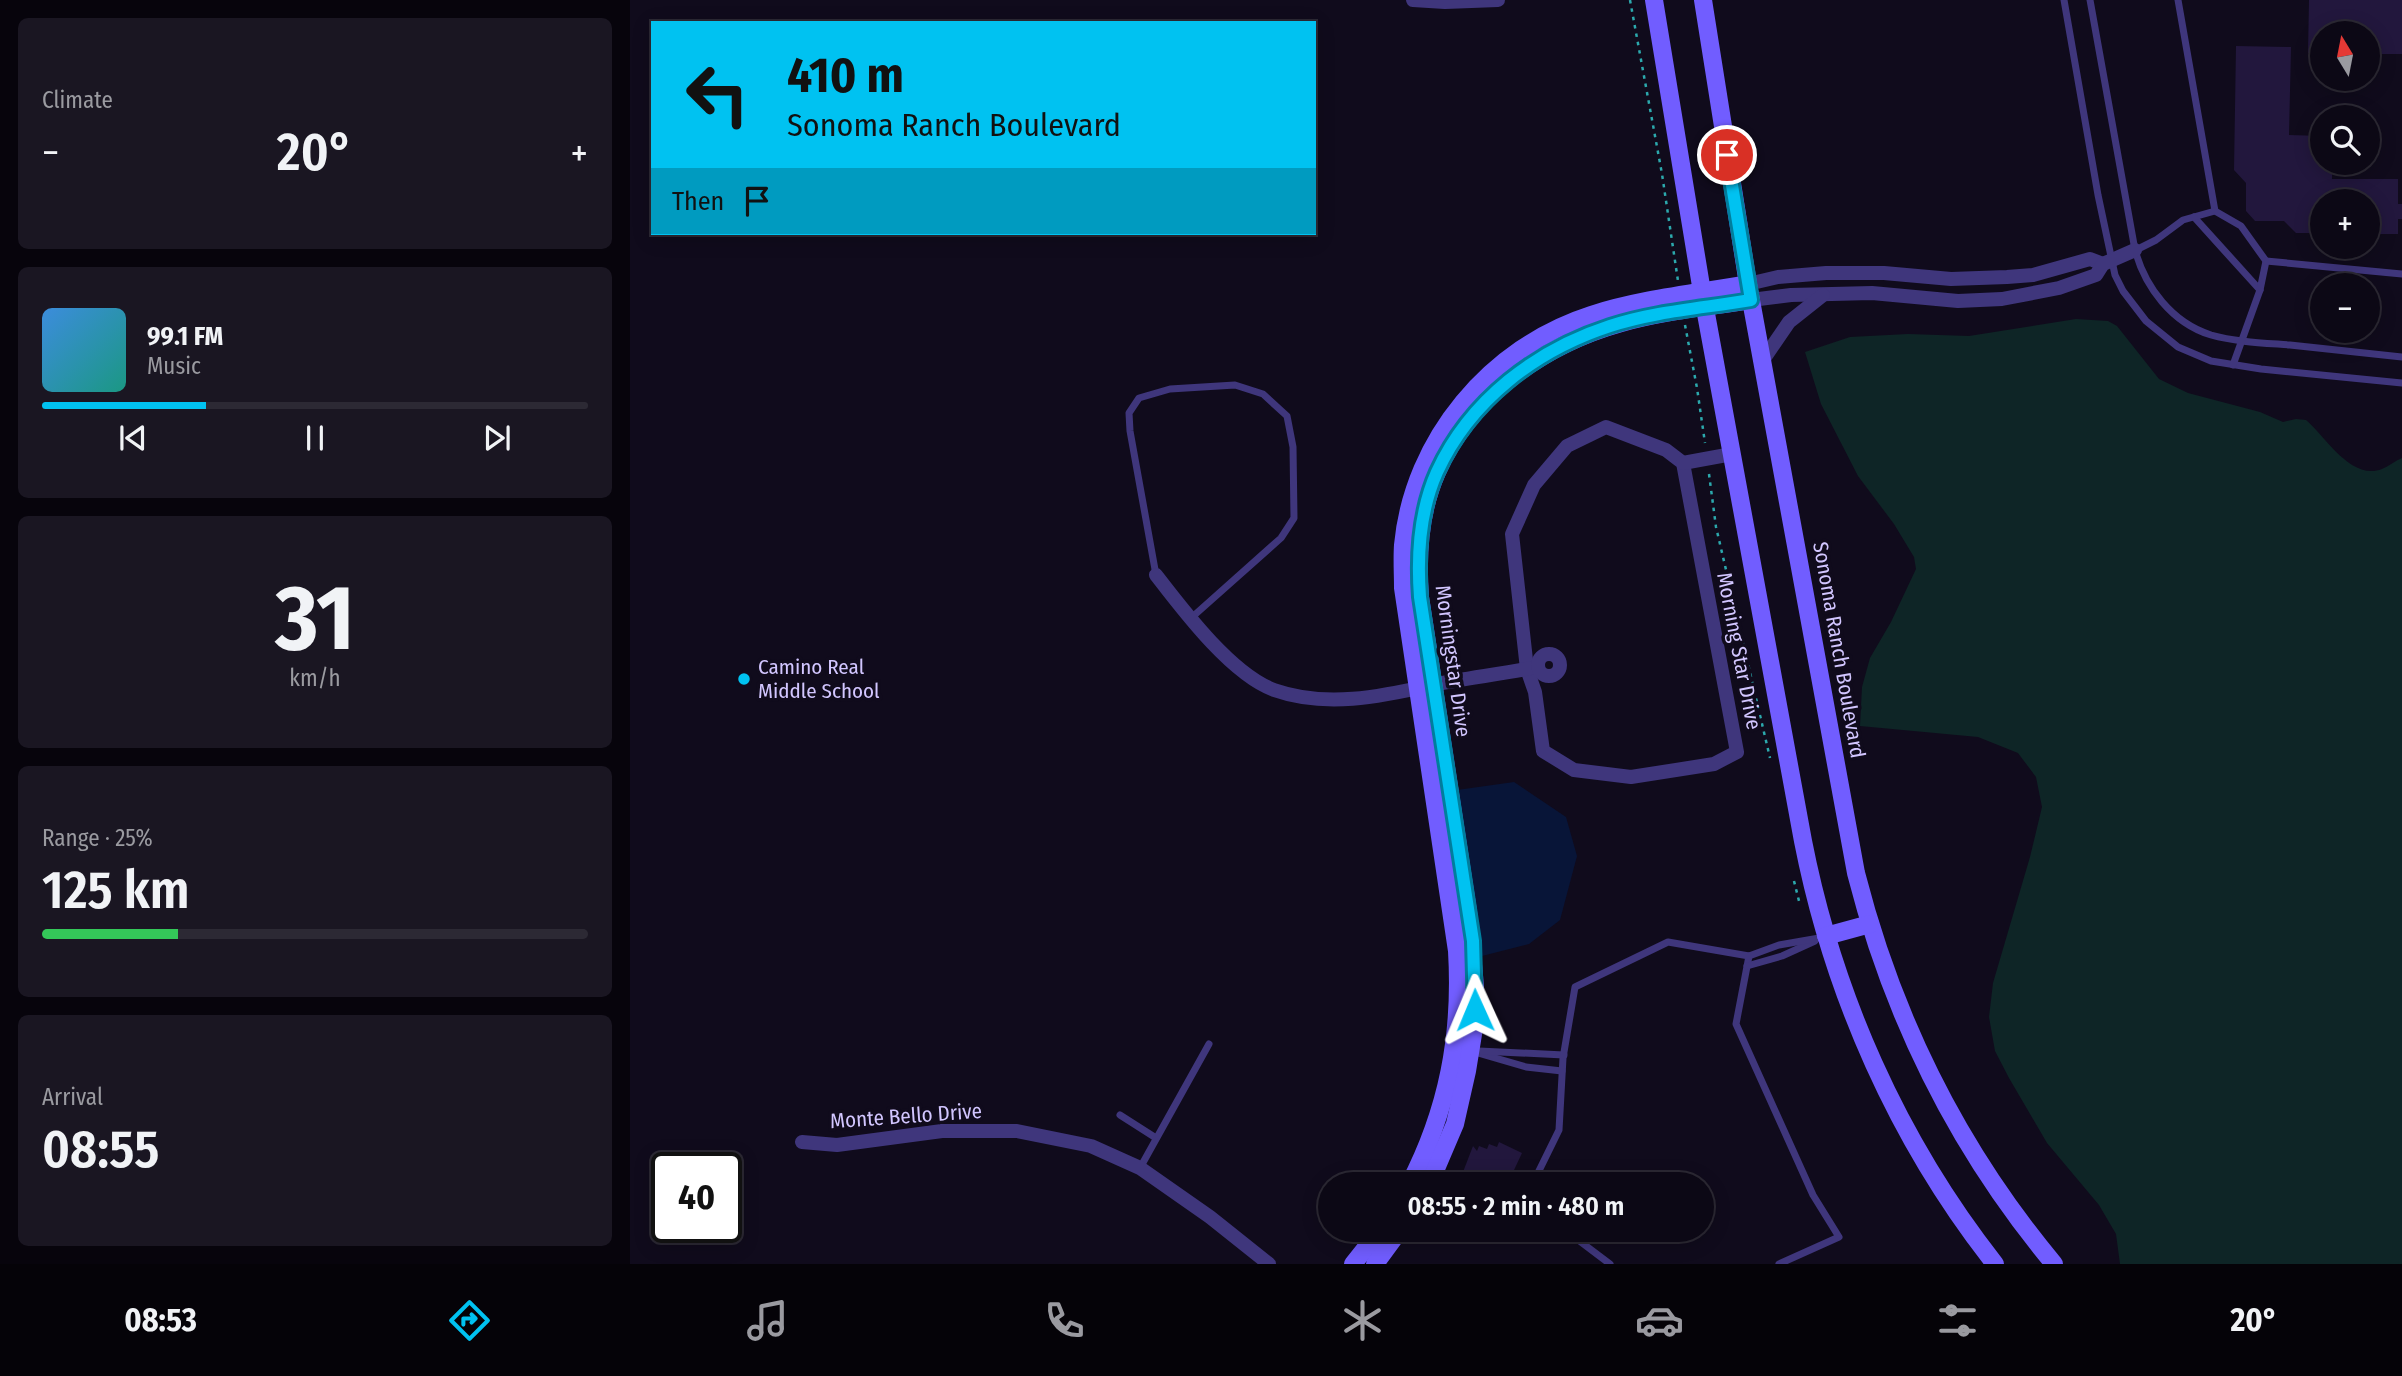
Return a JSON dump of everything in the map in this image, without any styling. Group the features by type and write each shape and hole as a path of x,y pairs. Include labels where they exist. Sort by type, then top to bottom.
{"main road":[{"path":"1654,0 1704,300 1808,868 1826,936 1859,1030 1894,1106 1943,1191 1995,1264"},
{"name":"Sonoma Ranch Boulevard","path":"1703,0 1750,292 1856,873 1870,924 1910,1033 1947,1108 2006,1203 2054,1264"},
{"name":"Morningstar Drive","path":"1435,1172 1455,1124 1463,1050 1458,1008 1457,951 1425,687 1403,588 1403,546 1411,501 1428,455 1464,400 1501,363 1555,329 1600,312 1750,292"},
{"path":"1826,936 1870,924"},
{"name":"Morningstar Drive","path":"1415,1172 1431,1138 1447,1085 1463,1050"},
{"path":"1353,1264 1370,1242"},
{"path":"1375,1264 1391,1242"}],"street":[{"path":"1413,0 1498,0"},
{"path":"1750,292 1791,295 1882,294 1958,301 2002,299 2059,288 2096,275 2107,262 2135,250"},
{"path":"1750,292 1779,277 1814,274 1884,273 1951,279 2007,277 2032,275 2090,260 2107,262"},
{"path":"1763,360 1789,322 1823,295"},
{"path":"1156,575 1190,619 1236,666 1272,689 1314,699 1374,698 1532,668 1512,534 1534,485 1567,446 1606,427 1666,450 1683,463 1732,454"},
{"name":"Morning Star Drive","path":"1532,668 1543,751 1574,770 1631,777 1714,764 1737,752 1683,463"},
{"name":"Monte Bello Drive","path":"802,1142 837,1145 942,1131 1017,1131 1091,1146 1140,1168 1210,1217 1269,1264"}],"lane":[{"path":"2064,0 2107,262 2123,291 2146,321 2178,347 2195,356 2233,365 2402,383"},
{"path":"2090,0 2135,250 2141,271 2154,293 2172,311 2203,332 2241,340 2402,357"},
{"path":"2178,0 2215,211"},
{"path":"2135,250 2157,240 2183,220 2215,211 2241,226 2266,261 2260,290 2233,365"},
{"path":"2194,217 2260,290"},
{"path":"2266,261 2402,274"},
{"path":"1882,294 1884,273"},
{"path":"1156,575 1129,413 1139,398 1170,389 1235,385 1263,394 1287,416 1293,447 1294,518 1281,538 1190,619"},
{"path":"1538,1172 1559,1129 1562,1071 1575,987 1668,942 1749,956 1779,945 1826,936"},
{"path":"1747,967 1782,956 1826,936"},
{"path":"1749,956 1736,1024 1813,1195 1839,1237 1779,1264"},
{"path":"1140,1168 1209,1044"},
{"path":"1463,1050 1564,1055"},
{"path":"1463,1050 1526,1067 1562,1071"},
{"path":"1120,1115 1156,1138"},
{"path":"1581,1242 1610,1264"}],"green space":[{"path":"2076,319 2108,321 2117,326 2159,379 2188,393 2260,412 2283,422 2306,420 2340,455 2360,469 2382,469 2402,458 2402,1264 2120,1264 2116,1234 2099,1205 2047,1143 2009,1078 1995,1051 1989,1017 1993,983 2042,807 2036,777 2018,753 1978,737 1860,726 1862,687 1870,658 1891,622 1916,569 1914,557 1894,524 1858,476 1821,404 1805,352 1850,337 1908,334 1969,336"}],"water":[{"path":"1514,782 1566,817 1577,856 1560,920 1529,944 1482,956 1457,790"}],"building":[{"path":"2309,0 2402,0 2402,54 2380,54 2380,21 2310,21 2308,53"},
{"path":"2236,46 2291,47 2289,135 2310,136 2310,175 2332,175 2332,179 2398,179 2398,204 2402,204 2402,219 2398,219 2398,234 2380,234 2380,189 2310,189 2310,233 2296,233 2284,221 2255,221 2246,211 2246,183 2234,170"},
{"path":"1499,1142 1522,1153 1513,1172 1463,1172 1473,1146 1477,1151 1479,1146 1487,1149 1489,1144 1497,1147"}],"place":[{"name":"Camino Real Middle School","path":"744,679"}],"route":[{"path":"1475,1010 1473,941 1420,597 1420,545 1430,493 1443,460 1473,415 1524,367 1555,349 1624,322 1751,300 1727,155"}]}
